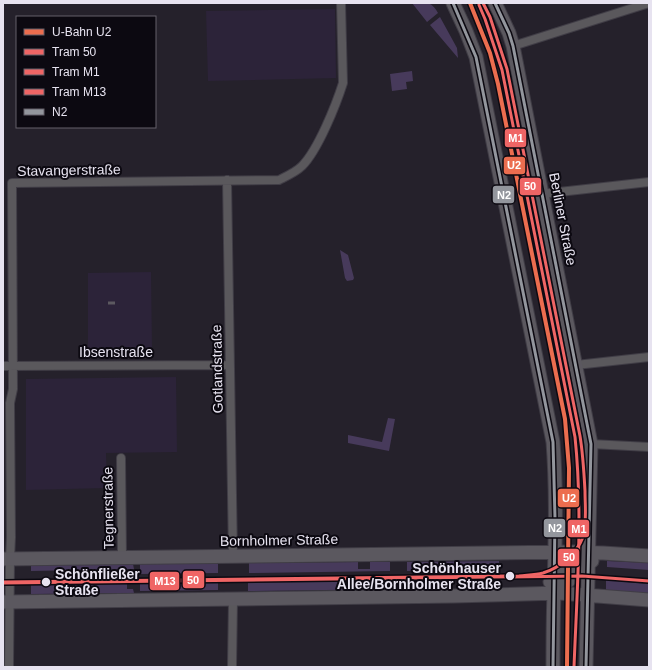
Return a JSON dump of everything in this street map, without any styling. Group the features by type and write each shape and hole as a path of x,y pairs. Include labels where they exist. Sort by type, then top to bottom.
{"main road":[{"path":"453,3 476,57 550,423 555,463 553,667"},
{"name":"Berliner Straße","path":"495,3 509,33 513,46 591,444 591,500 588,559 586,667"},
{"name":"Bornholmer Straße","path":"6,559 555,552 588,559"},
{"path":"536,594 554,579 588,559 603,553 649,556"},
{"path":"554,593 588,559"},
{"path":"6,602 454,596 554,593 649,600"}],"street":[{"name":"Stavangerstraße","path":"6,559 11,537 10,403 13,389 12,183 278,180 290,174 301,167 308,159 340,95 343,84 341,3"},
{"path":"513,46 649,3"},
{"name":"Gotlandstraße","path":"228,180 229,365 233,557"},
{"path":"541,194 649,182"},
{"path":"576,365 649,357"},
{"name":"Ibsenstraße","path":"3,366 229,365"},
{"path":"591,444 649,447"},
{"name":"Tegnerstraße","path":"121,458 122,558"},
{"path":"6,559 9,667"},
{"path":"232,667 233,599"}],"shaded area":[{"path":"412,3 428,3 433,6 438,13 427,22"},
{"path":"335,9 336,78 208,81 206,11"},
{"path":"440,17 457,48 458,58 430,25"},
{"path":"412,71 413,81 406,82 407,89 392,91 390,74"},
{"path":"340,250 348,255 354,278 353,280 347,281 345,278"},
{"path":"151,272 152,348 88,348 88,273"},
{"path":"176,377 177,452 106,453 107,488 26,490 26,379"},
{"path":"388,418 395,419 389,451 348,443 348,435 382,442"},
{"path":"499,561 499,570 407,571 407,562"},
{"path":"607,561 649,563 649,570 607,567"},
{"path":"358,562 358,569 370,569 370,562 390,562 390,571 249,573 249,563"},
{"path":"133,564 134,569 31,571 31,565"},
{"path":"140,564 218,564 218,573 140,574"},
{"path":"399,579 399,589 248,591 248,581"},
{"path":"606,580 649,584 649,596 606,592"},
{"path":"218,582 218,590 140,591 140,583"},
{"path":"127,583 127,589 133,589 134,593 31,594 31,584"},
{"path":"449,583 449,589 416,589 416,584"},
{"path":"461,583 478,583 479,586 461,589"}],"railway":[{"path":"108,303 117,303"}],"metro line":[{"name":"U2","path":"470,3 490,53 498,84 565,419 569,468 567,667"}],"tram line":[{"name":"50","path":"3,582 519,576 540,574 556,568 577,549 583,537 585,520 583,457 580,436 507,69 490,17 483,3"},
{"name":"M1","path":"479,5 502,70 575,437 579,495 579,523 574,667"},
{"name":"M13","path":"3,583 582,576 649,581"}],"transit line":[{"name":"N2","path":"453,3 476,57 553,442 555,518 553,667"},
{"name":"N2","path":"495,3 509,33 513,46 591,444 586,667"}],"place":[{"name":"Schönhauser Allee/Bornholmer Straße","path":"510,576"},
{"name":"Schönfließer Straße","path":"46,582"}]}
